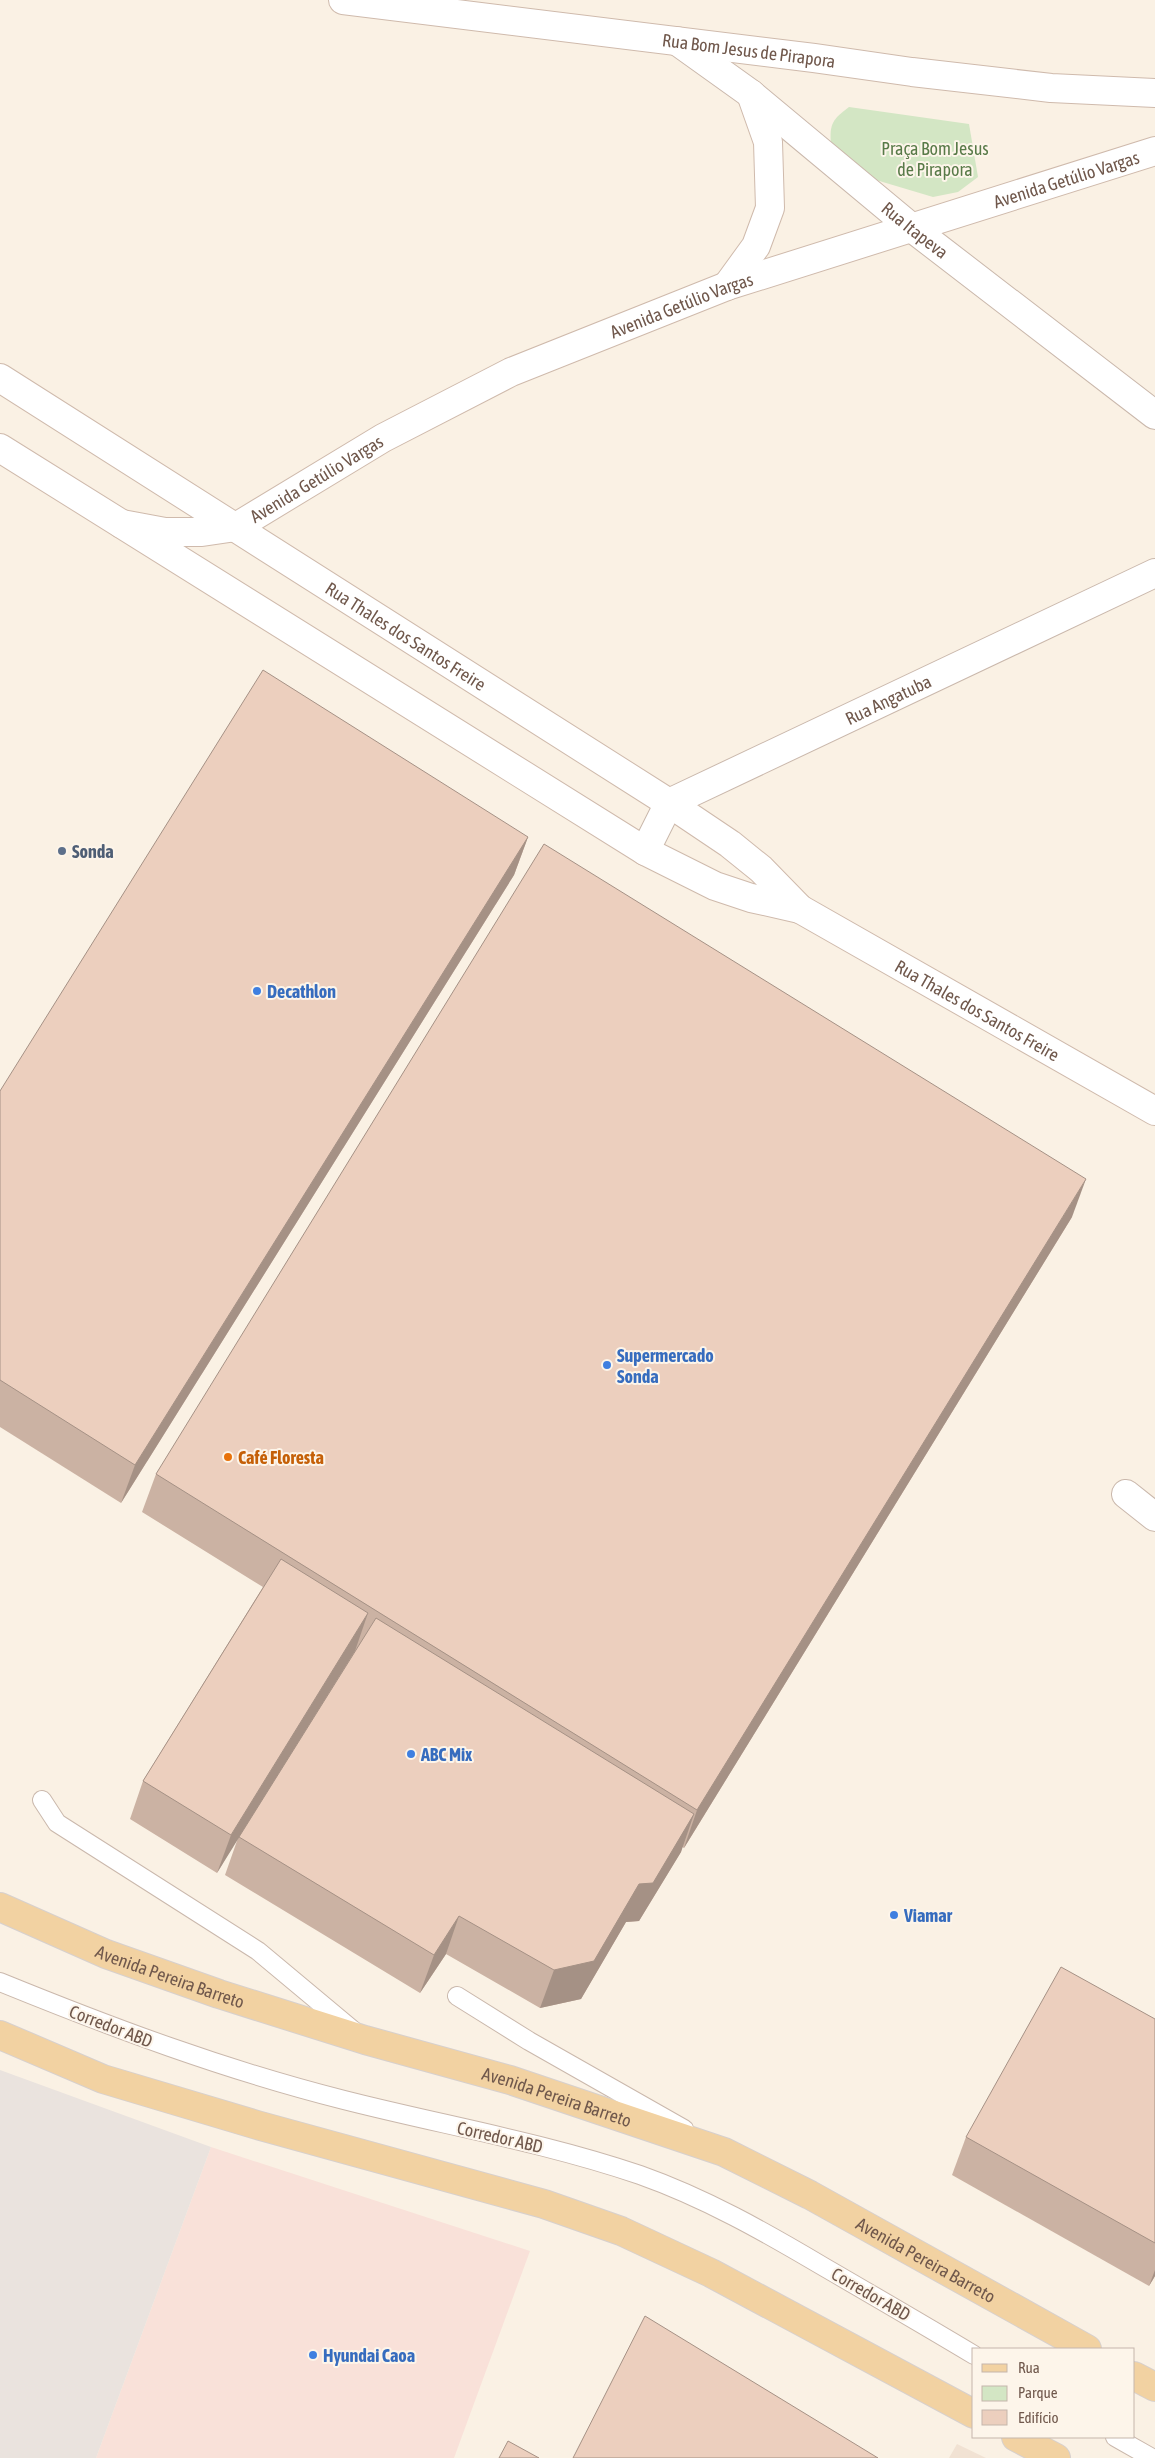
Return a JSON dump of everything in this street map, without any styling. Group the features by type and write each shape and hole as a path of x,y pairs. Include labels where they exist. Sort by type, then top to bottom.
{"main road":[{"name":"Avenida Pereira Barreto","path":"0,1907 106,1954 219,1994 365,2040 510,2080 724,2152 810,2195 1084,2348"},
{"path":"0,2035 103,2079 258,2125 544,2204 621,2231 711,2273 972,2413"},
{"path":"1135,2377 1155,2388"},
{"path":"1018,2438 1056,2458"}],"street":[{"name":"Rua Bom Jesus de Pirapora","path":"343,0 677,40 1031,86 1155,92"},
{"name":"Rua Itapeva","path":"677,40 750,94 912,228 1155,415"},
{"path":"727,286 756,246 770,208 768,142 750,94"},
{"name":"Avenida Getúlio Vargas","path":"236,527 383,438 511,372 727,286 1155,151"},
{"name":"Rua Thales dos Santos Freire","path":"0,378 669,803 730,844 761,869 800,909 1155,1110"},
{"name":"Rua Thales dos Santos Freire","path":"0,448 645,851 714,886 752,898 800,909"},
{"path":"122,524 165,532 202,532 236,527"},
{"name":"Rua Angatuba","path":"669,803 1155,573"},
{"path":"645,851 669,803"},
{"path":"1126,1494 1155,1517"}],"lane":[{"path":"42,1800 57,1823 258,1951 365,2040"},
{"name":"Corredor ABD","path":"0,1982 106,2025 230,2069 344,2100 578,2156 642,2176 712,2205 774,2238 972,2353"},
{"path":"457,1996 529,2041 724,2152"},
{"path":"1117,2438 1152,2458"}],"shaded area":[{"path":"0,2070 211,2147 96,2458 0,2458"},
{"name":"Hyundai Caoa","path":"211,2147 530,2251 454,2458 96,2458"},
{"path":"957,2444 986,2458 949,2458"}],"green space":[{"name":"Praça Bom Jesus de Pirapora","path":"849,107 969,124 978,177 958,192 933,197 876,180 831,144 833,123"}],"building":[{"name":"Decathlon","path":"263,670 528,837 135,1465 0,1380 0,1091"},
{"name":"Supermercado Sonda","path":"544,844 1086,1179 697,1810 156,1474"},
{"path":"281,1559 368,1613 231,1835 143,1781"},
{"name":"ABC Mix","path":"376,1618 694,1814 653,1883 639,1884 594,1961 554,1970 459,1916 434,1955 239,1837"},
{"path":"1061,1967 1155,2019 1155,2243 966,2137"},
{"path":"645,2316 878,2458 573,2458"},
{"path":"508,2441 539,2458 499,2458"}],"place":[{"name":"Sonda","path":"62,851"},
{"name":"Decathlon","path":"257,991"},
{"name":"Supermercado Sonda","path":"607,1365"},
{"name":"Café Floresta","path":"228,1457"},
{"name":"ABC Mix","path":"411,1754"},
{"name":"Viamar","path":"894,1915"},
{"name":"Hyundai Caoa","path":"313,2355"}]}
